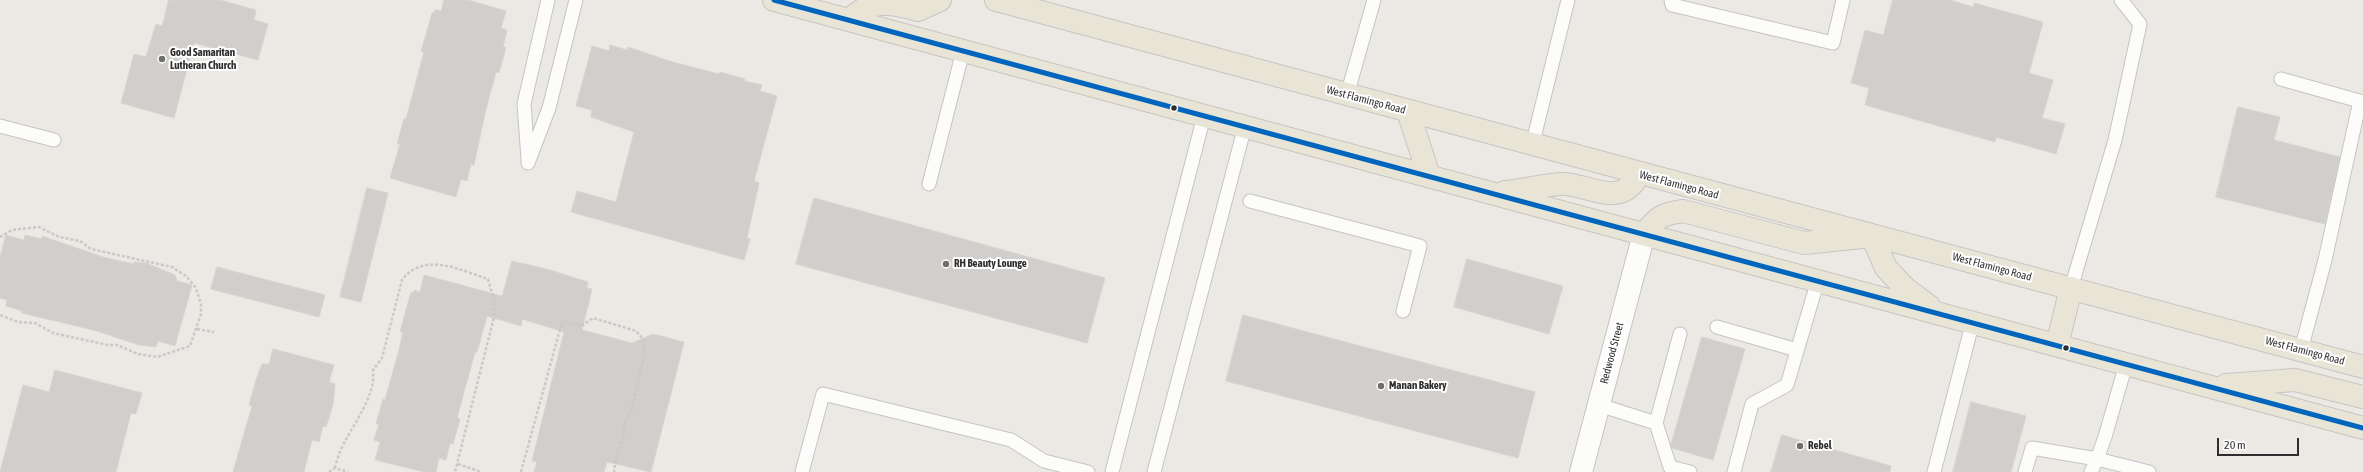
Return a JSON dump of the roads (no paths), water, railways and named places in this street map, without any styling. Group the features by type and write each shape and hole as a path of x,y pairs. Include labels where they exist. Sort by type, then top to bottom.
{"main road":[{"path":"774,0 1973,321 2363,428"},
{"path":"849,20 856,10 868,2 886,0 918,10 940,0"},
{"name":"West Flamingo Road","path":"996,0 1532,146 2071,288 2363,367"},
{"path":"1408,111 1429,176"},
{"path":"1496,194 1563,184 1593,192 1611,193 1625,190 1634,184 1639,174"},
{"path":"1644,234 1658,217 1683,211 1804,243 1872,236 1886,268 1905,288 1936,312"},
{"path":"2057,345 2071,288"},
{"path":"2209,386 2296,380 2363,397"}],"street":[{"name":"Redwood Street","path":"1581,472 1644,234"}],"lane":[{"path":"548,0 524,104 528,163 549,108 576,0"},
{"path":"1347,95 1374,0"},
{"path":"1532,146 1568,0"},
{"path":"1671,0 1672,5 1833,43 1843,0"},
{"path":"2071,288 2115,140 2140,24 2120,0"},
{"path":"930,184 963,51"},
{"path":"2281,79 2362,102 2325,260 2301,350"},
{"path":"1112,472 1204,116"},
{"path":"0,126 54,140"},
{"path":"1154,472 1245,126"},
{"path":"1250,201 1420,246 1402,311"},
{"path":"1734,472 1752,404 1787,385 1818,280"},
{"path":"1934,472 1973,321"},
{"path":"1717,327 1798,350"},
{"path":"1680,334 1656,423 1670,467 1690,472"},
{"path":"2091,472 2105,437 2126,364"},
{"path":"802,472 823,394 1011,440 1044,461 1088,472"},
{"path":"1598,405 1656,423"},
{"path":"2025,472 2032,448 2097,459 2149,472"}],"place":[{"name":"Good Samaritan Lutheran Church","path":"162,59"},
{"name":"RH Beauty Lounge","path":"946,264"},
{"name":"Manan Bakery","path":"1381,386"},
{"name":"Rebel","path":"1800,446"}]}
